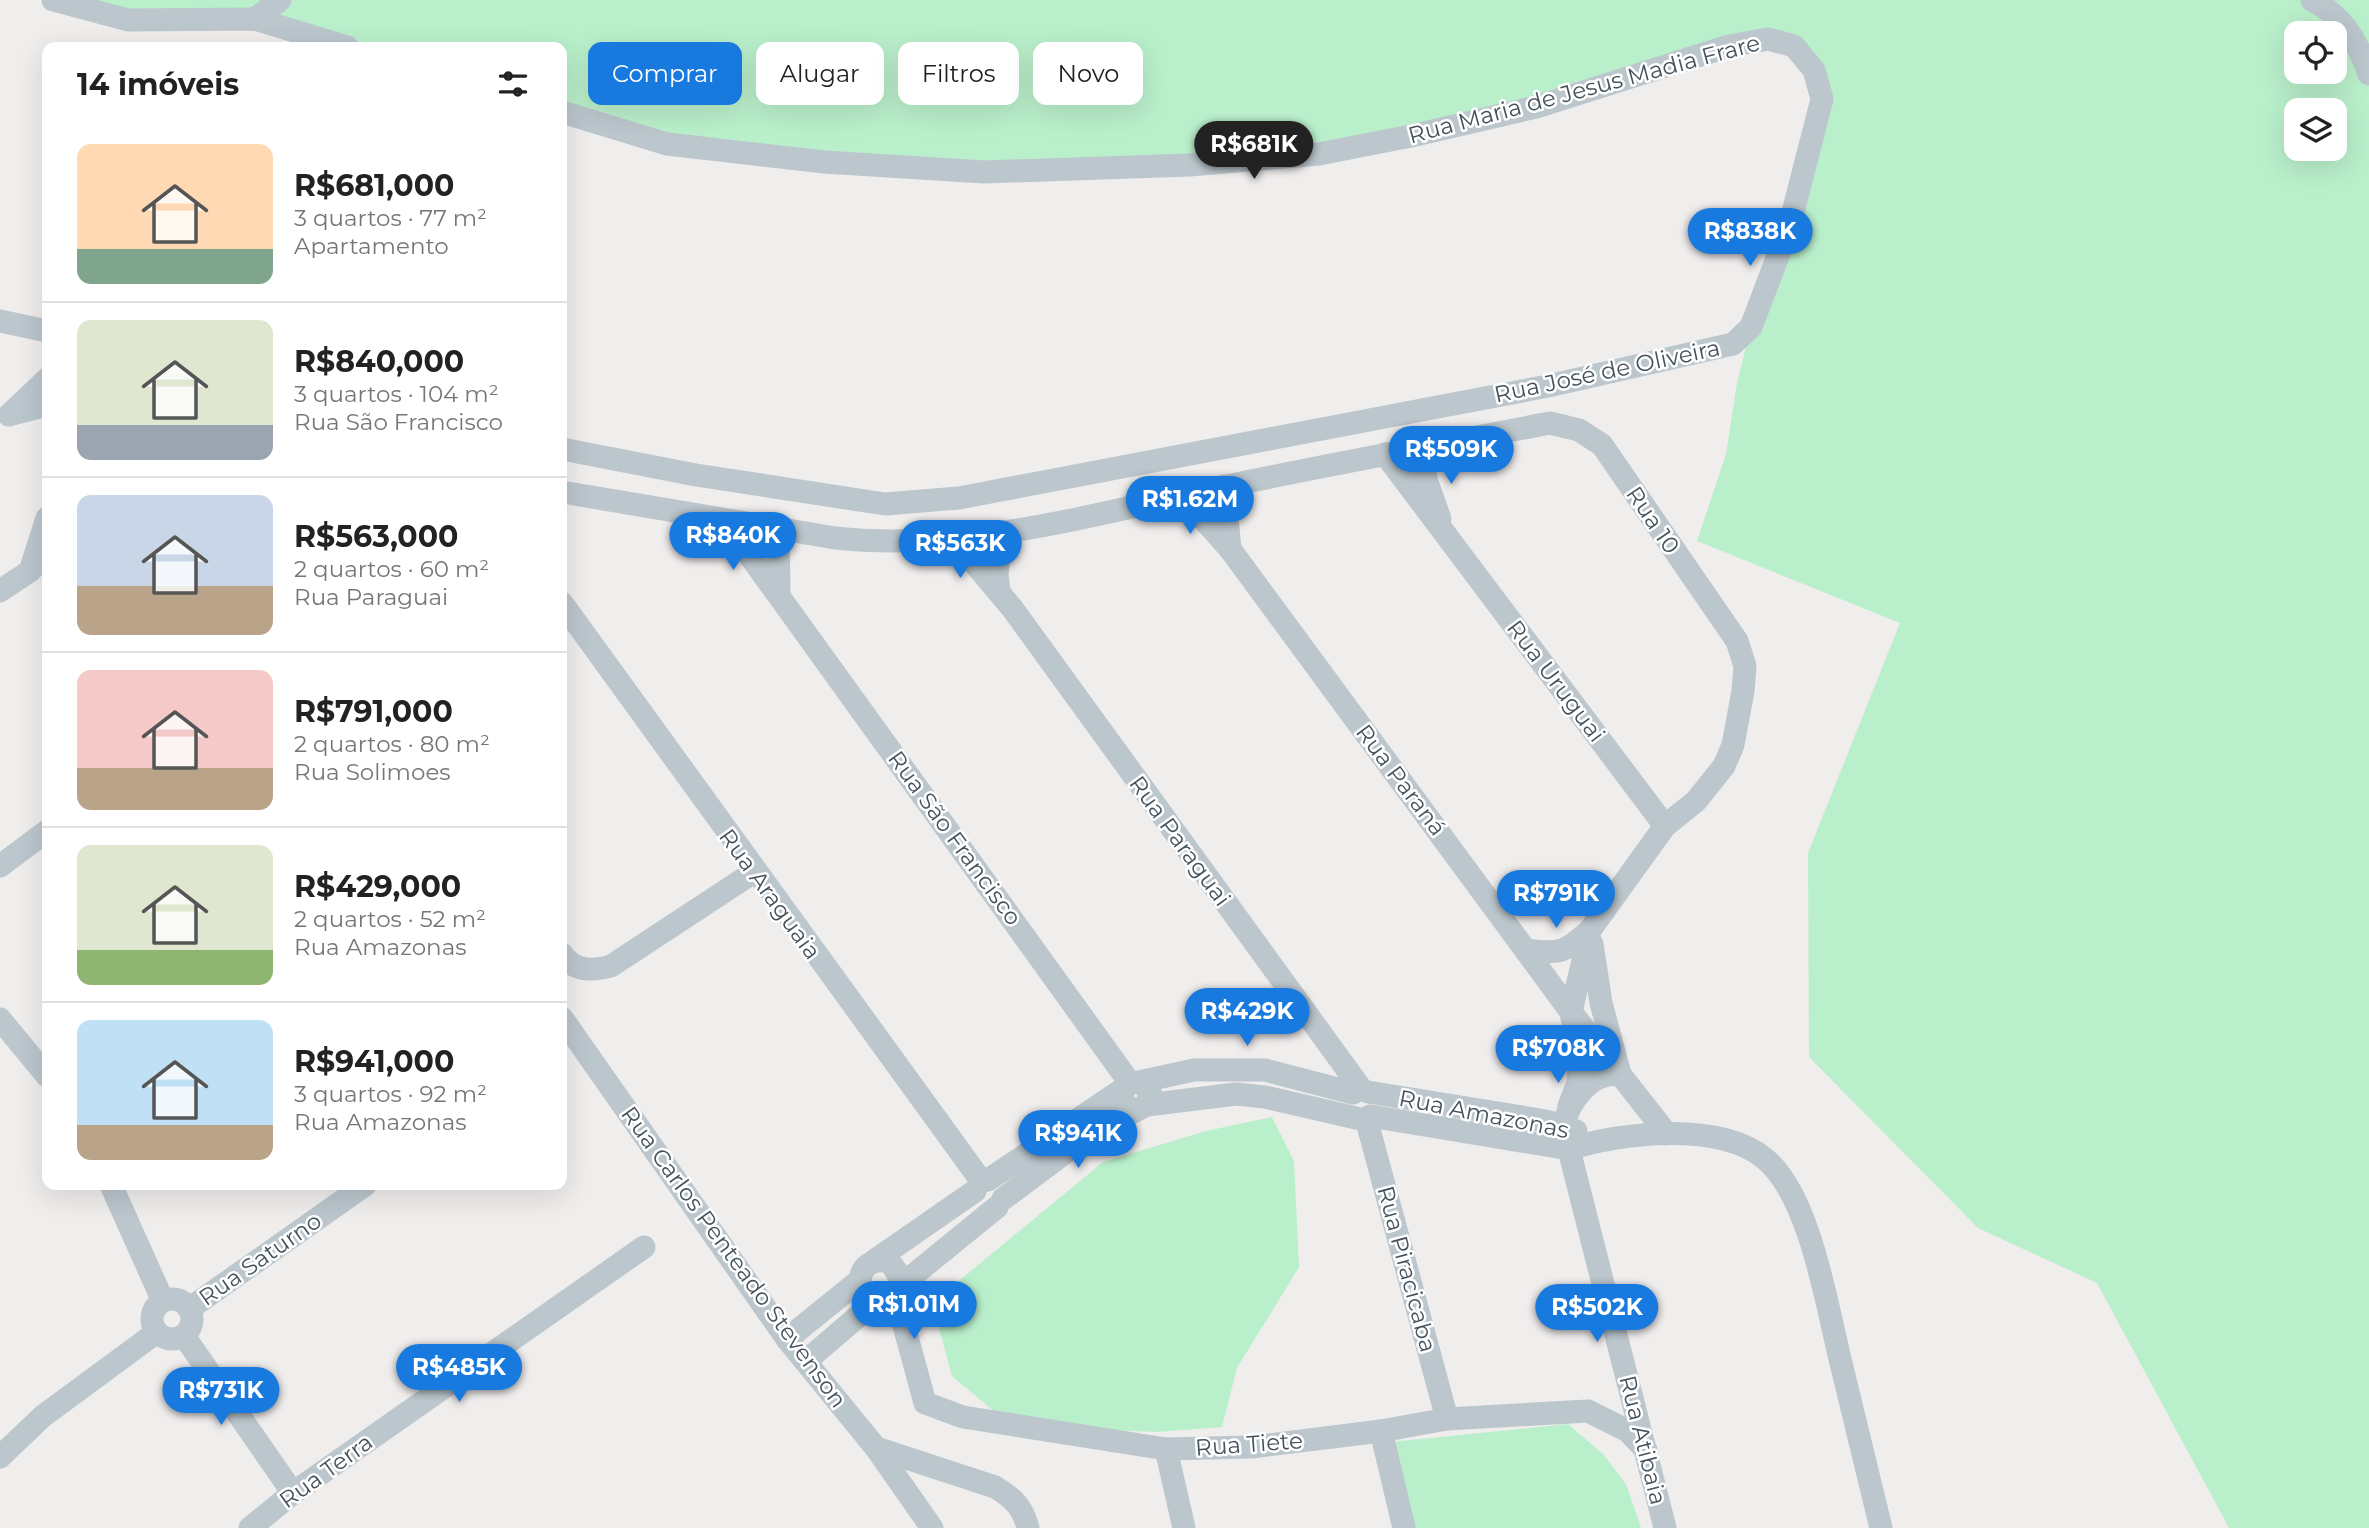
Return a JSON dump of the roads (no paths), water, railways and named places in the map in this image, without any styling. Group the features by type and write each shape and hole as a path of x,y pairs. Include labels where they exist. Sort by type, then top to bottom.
{"street":[{"path":"52,0 128,20 255,19 331,42"},
{"path":"255,19 280,0"},
{"path":"2312,0 2329,8 2348,29 2369,74"},
{"name":"Rua Maria de Jesus Madia Frare","path":"567,114 667,144 824,162 984,172 1189,165 1319,154 1411,136 1536,107 1729,46 1768,39 1794,46 1814,70 1822,99 1790,224"},
{"name":"Rua José de Oliveira","path":"567,450 696,475 885,504 959,498 1548,386 1733,344 1751,327 1790,224"},
{"path":"0,321 42,334"},
{"path":"4,418 42,384"},
{"path":"4,418 42,407"},
{"name":"Rua 10","path":"1419,448 1550,423 1579,430 1602,445 1737,641 1745,666 1733,745 1724,766 1696,801 1665,826"},
{"path":"567,493 778,530 880,543 1001,535 1224,486 1419,448"},
{"name":"Rua Uruguai","path":"1419,448 1426,482 1446,536"},
{"name":"Rua Uruguai","path":"1385,454 1665,826"},
{"path":"1224,486 1230,549"},
{"name":"Rua Paraná","path":"1182,495 1230,549 1528,950 1571,1012 1667,1133"},
{"name":"Rua São Francisco","path":"724,520 1131,1085 1150,1091 1141,1108"},
{"path":"778,530 779,593"},
{"path":"30,571 42,534"},
{"path":"999,591 997,575 1001,535"},
{"name":"Rua Paraguai","path":"954,539 999,591 1361,1092"},
{"path":"0,591 30,571 42,558"},
{"name":"Rua Araguaia","path":"567,610 981,1184 1001,1186 1000,1203"},
{"path":"1528,950 1549,954 1569,949 1590,930 1665,826"},
{"path":"0,866 42,835"},
{"path":"567,958 577,967 587,970 611,965 754,872"},
{"path":"1571,1012 1590,930"},
{"path":"1566,1116 1597,1077 1606,1073 1620,1073 1601,1003 1590,930"},
{"name":"Rua Paraná","path":"1566,1116 1578,1083 1580,1060 1571,1012"},
{"path":"0,1019 8,1034 42,1071"},
{"name":"Rua Carlos Penteado Stevenson","path":"567,1025 788,1339 876,1448 932,1528"},
{"name":"Rua Amazonas","path":"874,1261 981,1184 1131,1085 1194,1070 1265,1070 1361,1092 1566,1116 1598,1140"},
{"path":"1361,1092 1347,1108 1364,1117"},
{"name":"Rua Amazonas","path":"806,1361 1000,1203 1094,1131 1141,1108 1236,1094 1570,1149 1598,1140 1667,1133 1740,1142 1766,1159 1786,1184 1810,1238 1881,1528"},
{"name":"Rua Atibaia","path":"1566,1116 1570,1149 1665,1528"},
{"name":"Rua Piracicaba","path":"1364,1117 1447,1419"},
{"path":"113,1190 163,1301"},
{"name":"Rua Saturno","path":"189,1309 358,1190"},
{"name":"Rua Terra","path":"250,1528 293,1493 644,1247"},
{"path":"874,1261 892,1264 900,1274 889,1295 866,1296 860,1280 862,1270 874,1261"},
{"path":"788,1339 860,1280"},
{"name":"Rua Tiete","path":"889,1295 903,1322 925,1403 962,1417 1166,1449 1252,1447 1381,1431 1447,1419 1588,1410 1628,1431 1646,1450"},
{"path":"177,1300 189,1309 191,1326 184,1336 172,1340 157,1332 151,1317 163,1301 177,1300"},
{"path":"0,1457 43,1416 157,1332"},
{"path":"184,1336 293,1493"},
{"path":"1381,1431 1404,1528"},
{"path":"876,1448 995,1487 1013,1498 1024,1513 1028,1528"},
{"path":"1166,1449 1184,1528"}]}
